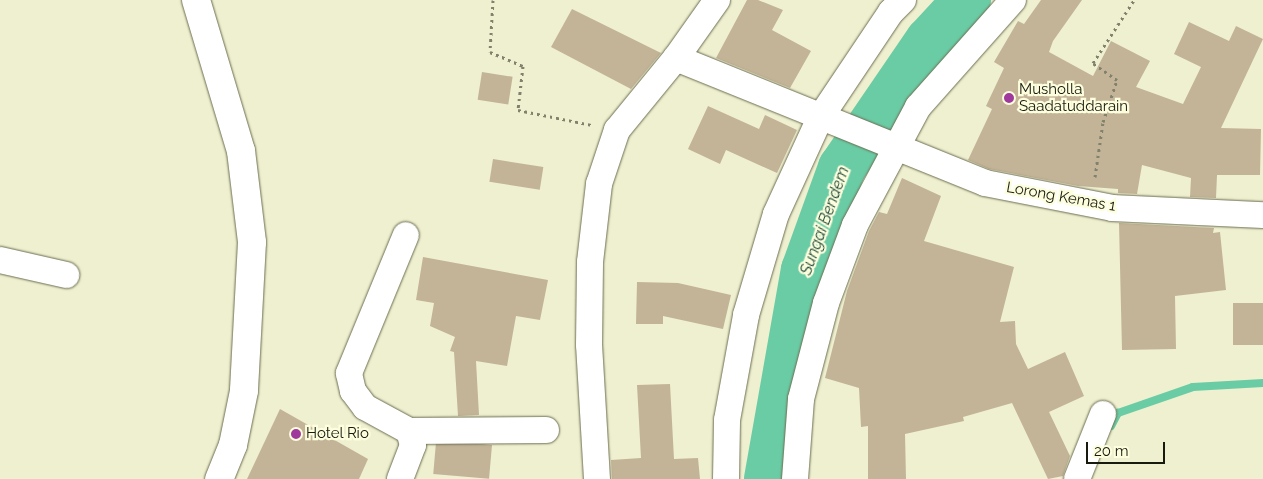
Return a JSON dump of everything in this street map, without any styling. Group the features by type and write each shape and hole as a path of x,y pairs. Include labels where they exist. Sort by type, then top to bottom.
{"street":[{"path":"196,0 241,151 252,242 244,392 233,445 219,479"},
{"path":"596,479 589,345 590,262 599,184 617,130 676,58 717,0"},
{"path":"726,479 728,420 746,315 776,214 890,12 903,0"},
{"path":"795,479 801,399 826,302 889,143 1013,0"},
{"name":"Lorong Kemas 1","path":"676,58 985,183 1090,205 1263,214"},
{"path":"406,235 349,373 353,391 365,407 409,431 546,430"},
{"path":"0,260 66,275"},
{"path":"1076,479 1103,414"},
{"path":"400,479 413,445 409,431"}],"path":[{"path":"493,0 490,52 524,66 518,110 617,130"},
{"path":"1090,205 1103,122 1116,80 1093,63 1134,0"}],"building":[{"path":"747,0 758,0 783,10 772,30 811,51 790,88 716,58"},
{"path":"1041,0 1082,0 1053,41 1049,52 1093,76 1111,41 1150,61 1136,87 1183,104 1201,67 1174,54 1189,22 1229,41 1236,26 1263,39 1221,128 1261,129 1260,175 1217,175 1216,198 1190,197 1191,178 1142,165 1137,194 1118,193 1118,189 1078,186 989,169 968,160 992,109 986,106 1004,68 994,62 1018,21 1024,24"},
{"path":"572,9 661,53 631,89 551,47"},
{"path":"482,72 513,77 508,105 478,100"},
{"path":"708,106 759,129 765,115 797,130 777,173 726,150 720,164 688,149"},
{"path":"493,159 543,167 540,190 489,182"},
{"path":"902,178 941,196 924,241 1014,267 1000,322 1015,321 1016,344 1028,369 1065,352 1084,396 1049,412 1070,456 1063,476 1048,479 1012,403 963,417 964,421 905,434 906,479 868,479 868,426 861,427 859,388 825,378 847,291 869,231 879,212 887,214"},
{"path":"1119,223 1214,228 1213,233 1220,232 1226,290 1175,296 1176,349 1122,350"},
{"path":"423,257 548,280 540,320 516,316 507,366 476,361 479,415 458,416 454,352 450,351 455,337 430,326 434,303 416,300"},
{"path":"637,282 678,283 731,295 723,329 663,316 663,324 636,324"},
{"path":"1233,303 1263,303 1263,345 1233,345"},
{"path":"670,384 674,459 698,458 700,479 612,479 611,460 641,458 637,385"},
{"name":"Hotel Rio","path":"280,409 368,459 359,479 247,479"},
{"path":"436,440 492,445 489,479 433,474"}],"waterway":[{"name":"Sungai Bendem","path":"768,479 805,270 842,168 929,41 967,0"},
{"path":"1111,426 1118,413 1193,387 1263,383"}],"place":[{"name":"Musholla Saadatuddarain","path":"1009,98"},
{"name":"Hotel Rio","path":"296,434"}]}
